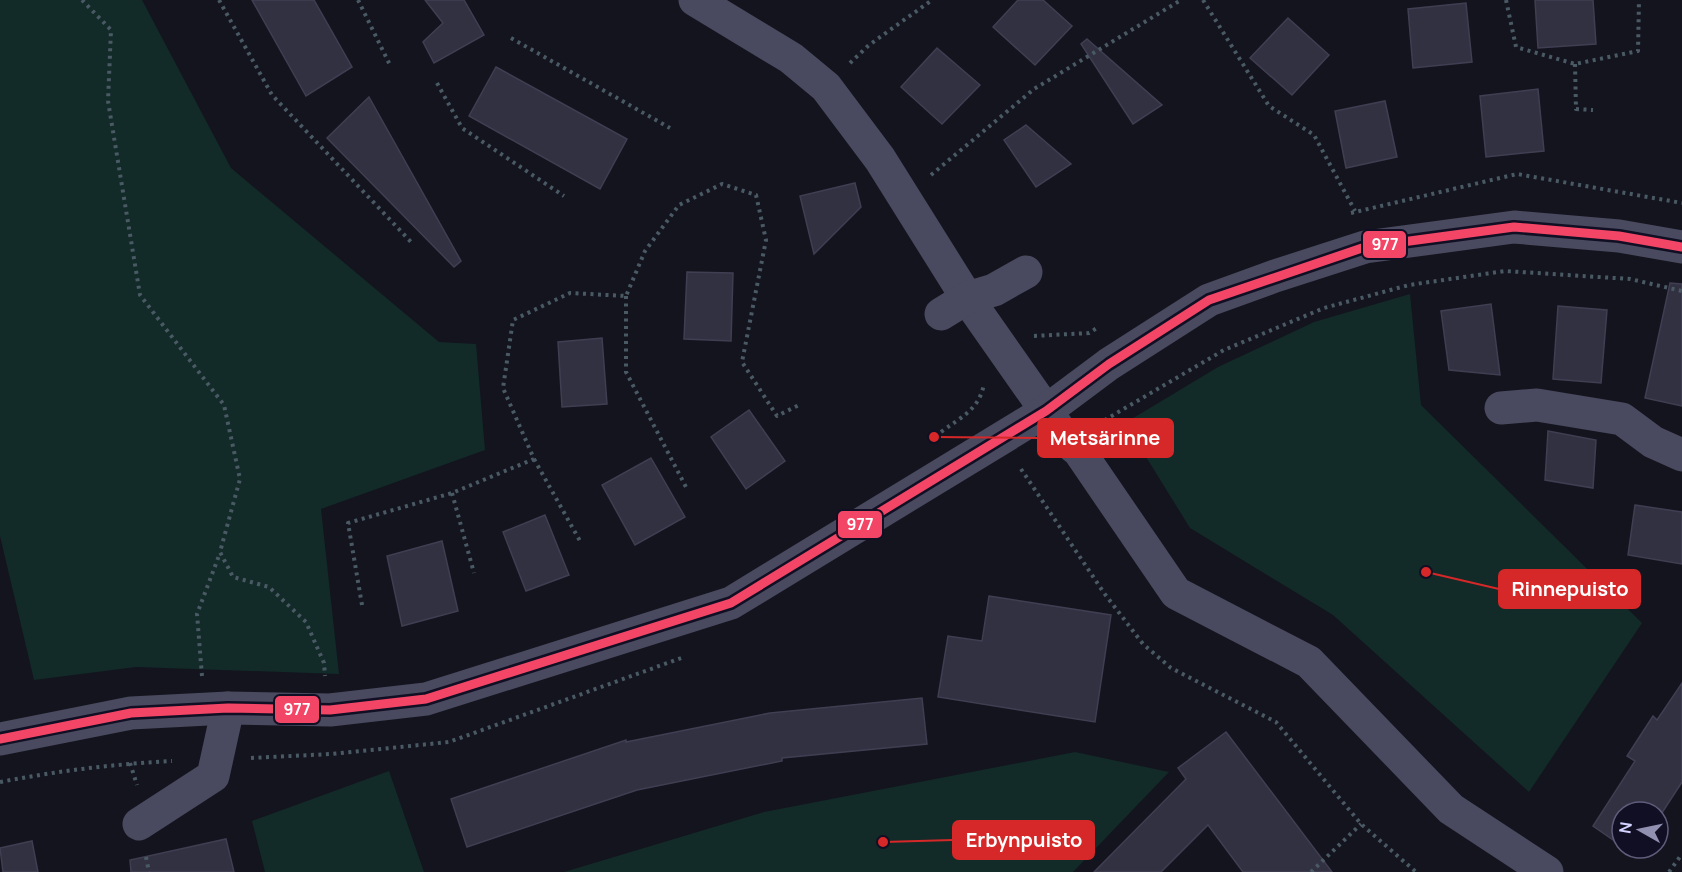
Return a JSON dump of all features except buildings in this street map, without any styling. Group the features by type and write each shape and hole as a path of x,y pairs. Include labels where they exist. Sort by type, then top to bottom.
{"street":[{"path":"695,0 791,58 826,87 880,159 954,306 1013,343 1046,411 1068,442 1079,451 1176,593 1309,662 1451,810 1547,872"},
{"path":"0,739 131,713 216,709 330,710 426,699 731,603 1046,411 1109,364 1209,300 1365,247 1514,228 1619,236 1682,247"},
{"path":"954,306 994,290 1026,272"},
{"path":"1501,408 1537,405 1622,419 1653,442 1682,455"},
{"path":"139,824 213,776 216,709"}],"path":[{"path":"82,0 111,30 108,101 140,296 224,405 240,479 220,552 196,614 216,709"},
{"path":"219,0 272,95 412,243"},
{"path":"358,0 390,65"},
{"path":"848,65 869,45 932,0"},
{"path":"930,176 1034,89 1181,0"},
{"path":"1203,0 1269,106 1314,135 1354,211"},
{"path":"1506,0 1516,47 1575,64 1638,51 1640,0"},
{"path":"511,38 670,128"},
{"path":"1575,64 1576,109 1593,110"},
{"path":"437,83 462,128 564,196"},
{"path":"687,489 626,372 626,296 645,251 679,205 722,184 756,195 766,240 742,362 777,416 799,405"},
{"path":"1133,403 1224,350 1324,308 1409,285 1505,271 1630,279 1682,291"},
{"path":"580,541 534,459 503,388 513,320 570,293 626,296"},
{"path":"934,437 970,411 981,398 987,363 1013,343 1089,333"},
{"path":"362,605 348,522 452,494 534,459"},
{"path":"1021,469 1104,594 1143,644 1171,668 1276,722 1361,825 1416,872"},
{"path":"452,494 474,573"},
{"path":"220,552 233,577 269,587 306,622 324,663"},
{"path":"1311,872 1361,825"},
{"path":"1668,872 1682,854"}],"green space":[{"path":"0,0 142,0 231,168 439,342 476,344 485,450 321,509 339,674 136,667 34,680 0,536"},
{"path":"1410,294 1421,405 1642,623 1529,792 1333,615 1190,528 1125,423 1218,367 1314,322"},
{"path":"1075,752 1169,772 1073,872 564,872 764,812"},
{"path":"389,771 424,872 265,872 252,821"}],"transit line":[{"name":"977","path":"0,739 131,713 228,708 330,710 426,699 731,603 1046,411 1109,364 1209,300 1365,247 1514,227 1619,236 1682,247"}],"place":[{"name":"Metsärinne","path":"934,437"},
{"name":"Rinnepuisto","path":"1426,572"},
{"name":"Erbynpuisto","path":"883,842"}]}
